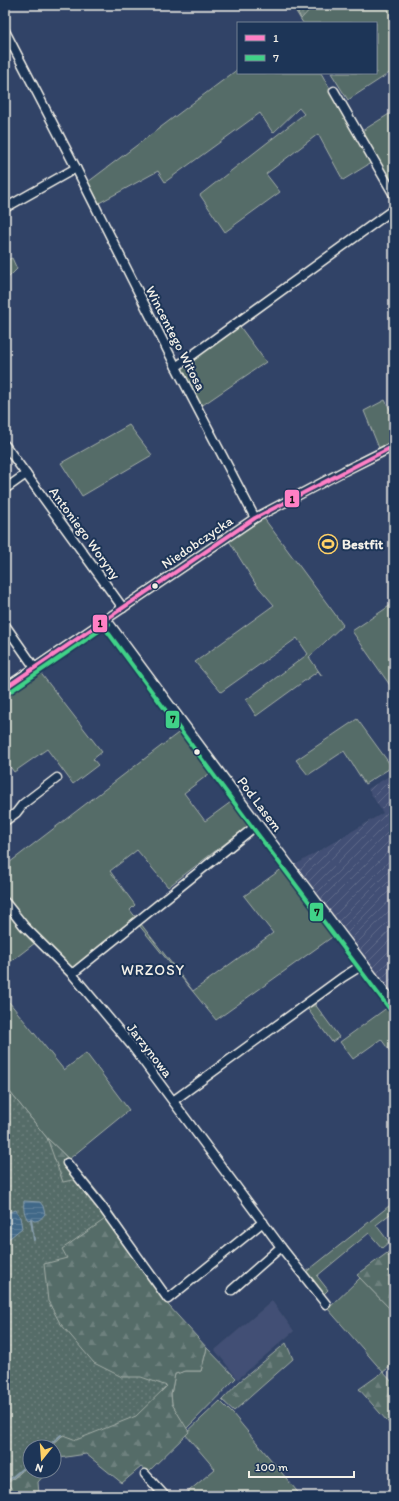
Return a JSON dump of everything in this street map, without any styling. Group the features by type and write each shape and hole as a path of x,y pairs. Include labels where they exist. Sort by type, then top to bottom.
{"street":[{"name":"Wincentego Witosa","path":"5,30 176,367 255,518"},
{"path":"334,90 394,194"},
{"path":"5,208 76,168"},
{"path":"176,367 394,209"},
{"name":"Antoniego Woryny","path":"5,445 123,608"},
{"name":"Niedobczycka","path":"5,688 255,518 394,446"},
{"path":"5,489 26,474"},
{"name":"Pod Lasem","path":"106,619 394,1004"},
{"path":"5,625 35,668"},
{"path":"5,821 16,813 23,804 57,778"},
{"path":"72,974 258,824"},
{"name":"Jarzynowa","path":"5,902 24,926 72,974 132,1046 281,1247 326,1304"},
{"path":"173,1101 343,977 364,964"},
{"path":"67,1163 103,1208 168,1299 263,1222"},
{"path":"232,1290 281,1247"},
{"path":"145,1474 165,1496"}],"shaded area":[{"path":"394,773 394,998 295,865 383,813 368,789"},
{"path":"24,1201 40,1202 43,1206 45,1214 37,1221 31,1219 28,1220 24,1211"},
{"path":"16,1210 20,1217 22,1228 5,1242 5,1213"},
{"path":"272,1301 294,1331 238,1379 215,1350"}],"green space":[{"path":"292,5 295,5 301,18 314,5 394,5 394,70 348,100 332,74 377,74 377,22 302,22"},
{"path":"295,5 314,5 301,19"},
{"path":"237,70 237,74 322,74 332,92 362,131 394,111 394,184 390,187 374,161 343,180 318,134 266,174 280,192 225,232 200,195 304,114 299,108 273,133 260,113 165,182 158,171 99,203 88,182"},
{"path":"12,258 17,269 5,281 5,261"},
{"path":"238,324 266,362 194,411 175,375 179,369"},
{"path":"385,400 394,417 394,440 379,448 364,411"},
{"path":"129,425 152,455 82,496 61,463"},
{"path":"263,517 343,625 309,657 322,676 318,671 256,716 246,700 308,654 297,638 221,692 195,662 274,605 255,583 228,539"},
{"path":"394,603 394,691 352,631"},
{"path":"39,671 102,752 93,759 98,765 73,784 47,749 14,772 5,760 5,694"},
{"path":"357,719 392,767 365,784 344,751 308,775 296,760"},
{"path":"182,730 214,770 184,793 205,821 235,799 252,823 168,887 137,850 110,871 135,905 130,910 193,991 273,933 244,896 283,868 285,868 335,935 216,1020 138,924 72,979 35,943 5,966 5,866"},
{"path":"5,997 64,1070 86,1053 129,1110 69,1159 47,1138 5,1086"},
{"path":"314,1003 339,1037 332,1042 307,1008"},
{"path":"388,1007 394,1015 394,1057 381,1039 353,1059 340,1042"},
{"path":"5,1086 47,1138 63,1182 82,1178 111,1215 62,1249 67,1258 44,1264 48,1301 60,1323 94,1363 122,1377 141,1377 167,1386 136,1416 76,1440 63,1435 59,1439 22,1439 22,1471 8,1483 16,1496 5,1496"},
{"path":"47,1138 100,1195 127,1234 115,1231 139,1260 169,1306 207,1348 201,1371 186,1371 175,1374 171,1394 172,1404 189,1432 148,1472 141,1467 122,1483 86,1454 62,1458 62,1439 59,1439 63,1435 5,1178"},
{"path":"394,1202 394,1211 376,1225 389,1242 382,1248 369,1233 317,1276 328,1290 323,1295 305,1273"},
{"path":"394,1248 394,1313 357,1275"},
{"path":"360,1278 394,1313 394,1364 383,1372 328,1309"},
{"path":"286,1343 293,1359 234,1411 222,1400 239,1382"},
{"path":"207,1348 236,1378 186,1429 172,1404 171,1394 175,1374 186,1371 201,1371"},
{"path":"383,1372 394,1384 394,1429 359,1389"},
{"path":"220,1401 233,1414 301,1496 183,1496 215,1469 185,1434"},
{"path":"5,1451 12,1480 22,1471 22,1479 41,1479 38,1482 40,1496 6,1496"}],"waterway":[{"path":"31,1219 34,1240"},
{"path":"56,1439 61,1435"},
{"path":"9,1480 22,1469"}],"transit line":[{"name":"1","path":"5,688 255,518 394,446"},
{"name":"7","path":"101,623 389,1008"},
{"name":"7","path":"8,693 109,624"}],"place":[{"name":"Bestfit","path":"328,544"}],"district":[{"name":"WRZOSY","path":"153,970"}]}
